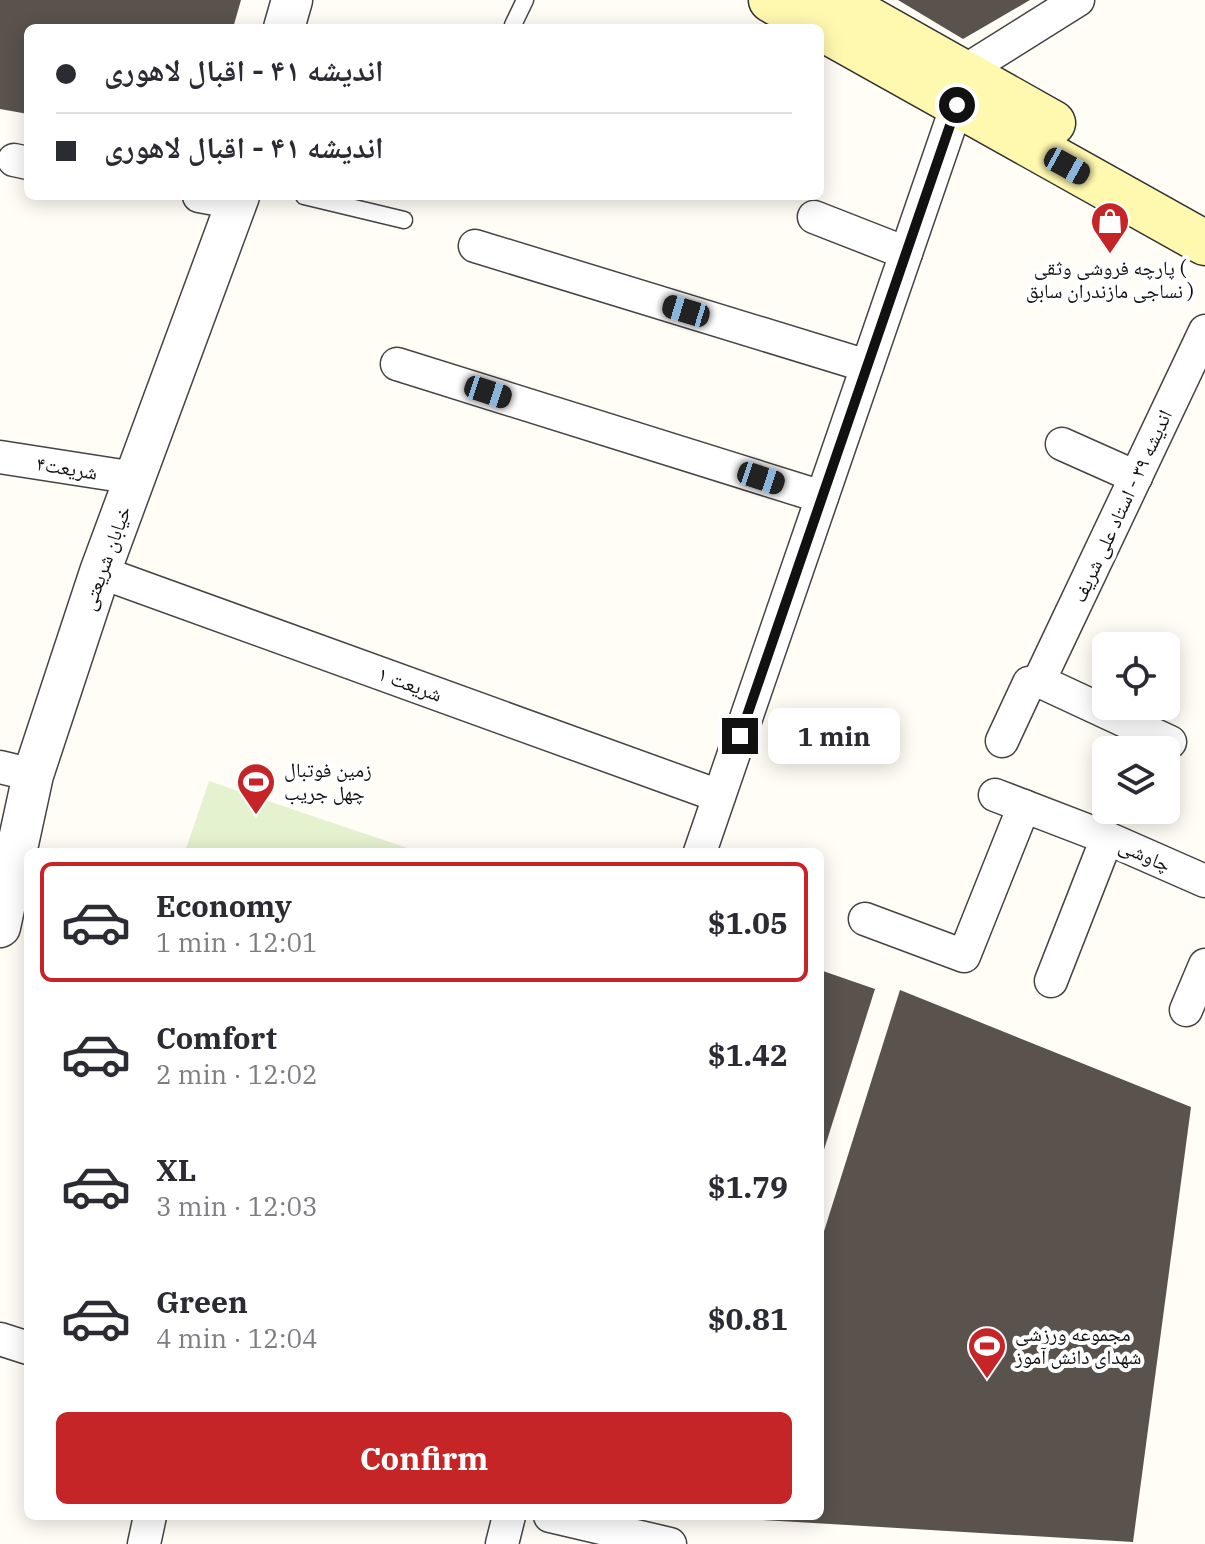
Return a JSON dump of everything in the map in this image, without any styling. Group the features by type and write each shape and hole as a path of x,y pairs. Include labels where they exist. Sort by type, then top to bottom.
{"main road":[{"path":"771,0 822,24"},
{"path":"835,0 960,89 1205,243"},
{"path":"824,25 1205,209"}],"street":[{"path":"285,24 292,0"},
{"path":"701,848 960,89 1078,0"},
{"name":"خیابان شریعتی","path":"0,927 16,771 100,572 238,200"},
{"path":"814,217 906,253"},
{"path":"475,246 867,366"},
{"name":"اندیشه ۳۹ - استاد علی شریف","path":"1002,741 1029,683 1039,681 1205,331"},
{"path":"397,364 822,497"},
{"path":"1062,444 1136,477"},
{"name":"شریعت۴","path":"0,457 135,478"},
{"name":"شریعت ۱","path":"100,572 719,796"},
{"path":"1039,681 1157,736"},
{"name":"چاوشی","path":"865,919 964,956 1009,801 1107,838 1205,881"},
{"path":"1051,981 1107,838"},
{"path":"1186,1010 1205,965"},
{"path":"0,1339 24,1347"},
{"path":"144,1544 149,1520"},
{"path":"502,1544 508,1520"},
{"path":"567,1520 670,1544"}],"lane":[{"path":"513,24 525,0"},
{"path":"321,200 404,220"}],"green space":[{"name":"زمین فوتبال چهل جریب","path":"209,781 407,848 186,848"}],"building":[{"path":"0,0 241,0 234,24 24,24 24,113 0,109"},
{"path":"898,0 1030,0 963,39"},
{"path":"824,971 875,989 824,1150"},
{"name":"مجموعه ورزشی شهدای دانش آموز","path":"900,990 1191,1107 1133,1542 764,1520 824,1520 824,1231"}],"place":[{"name":"پارچه فروشی وثقی ( نساجی مازندران سابق )","path":"1110,255"},
{"name":"زمین فوتبال چهل جریب","path":"256,816"},
{"name":"مجموعه ورزشی شهدای دانش آموز","path":"987,1380"}],"route":[{"path":"740,736 957,105"}]}
